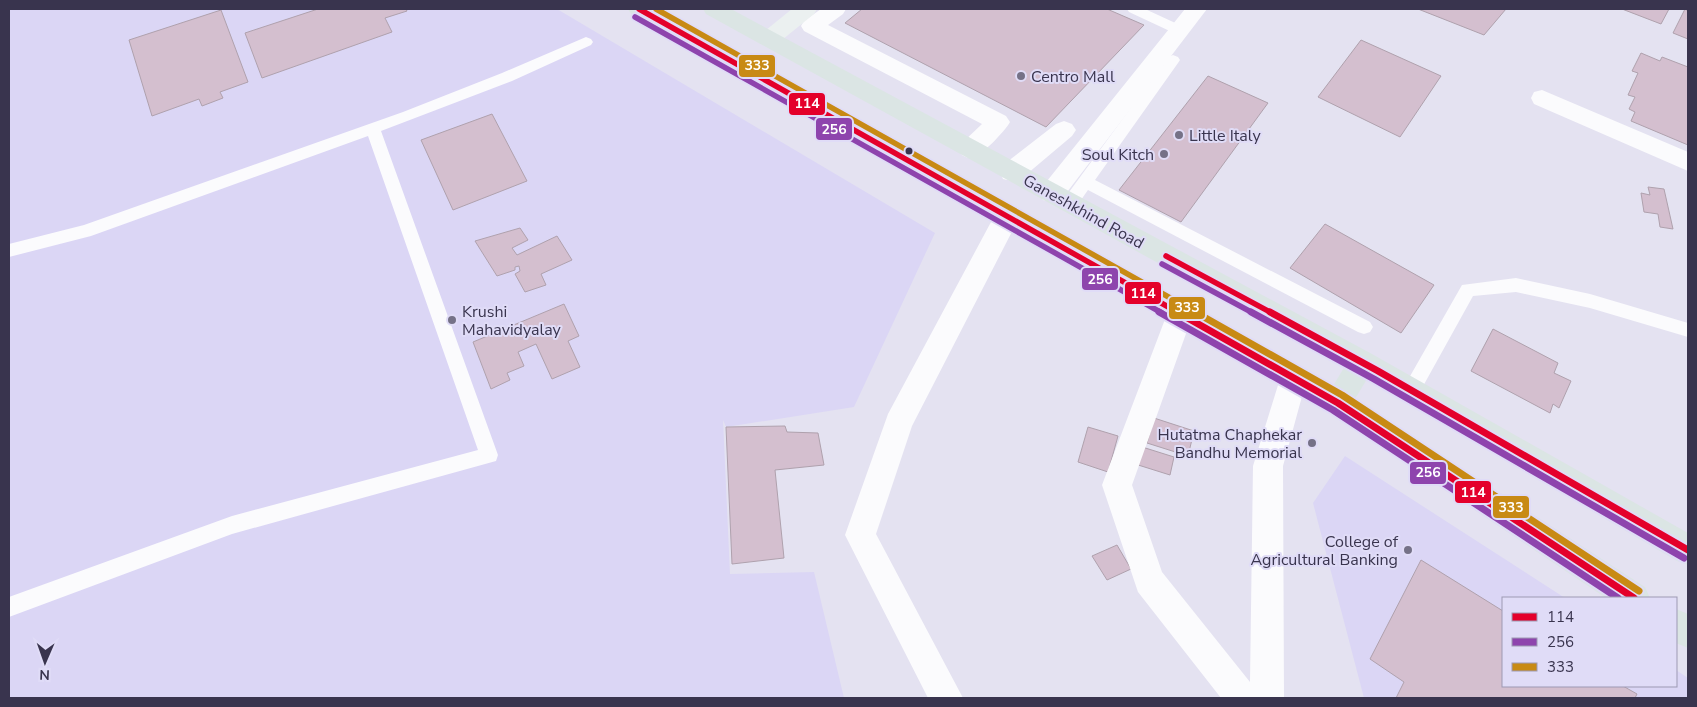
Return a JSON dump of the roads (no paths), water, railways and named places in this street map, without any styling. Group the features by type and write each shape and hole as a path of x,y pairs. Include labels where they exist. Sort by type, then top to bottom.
{"main road":[{"path":"639,9 1338,403 1632,597"},
{"name":"Ganeshkhind Road","path":"714,9 1362,362 1688,550"},
{"path":"1338,403 1362,362"},
{"path":"1677,625 1688,632"}],"street":[{"path":"769,39 806,9"},
{"path":"835,9 812,26 998,122 970,148"},
{"path":"1061,198 1179,30 1196,9"},
{"path":"1542,98 1688,162"},
{"path":"1012,172 1064,130"},
{"path":"946,698 860,535 898,423 1007,216"},
{"path":"1180,314 1117,485 1149,581 1242,698"},
{"path":"1267,698 1268,466 1293,378"}],"lane":[{"path":"1134,9 1179,30"},
{"path":"9,250 85,230 373,129 498,80 586,42"},
{"path":"1061,198 1086,182 1173,60"},
{"path":"9,607 232,525 488,455 373,129"},
{"path":"1086,182 1364,327"},
{"path":"1173,260 1188,234"},
{"path":"1412,391 1468,290 1516,285 1590,301 1688,330"}],"place":[{"name":"Centro Mall","path":"1021,76"},
{"name":"Little Italy","path":"1179,135"},
{"name":"Soul Kitch","path":"1164,154"},
{"name":"Krushi Mahavidyalay","path":"452,320"},
{"name":"Hutatma Chaphekar Bandhu Memorial","path":"1312,443"},
{"name":"College of Agricultural Banking","path":"1408,550"}]}
